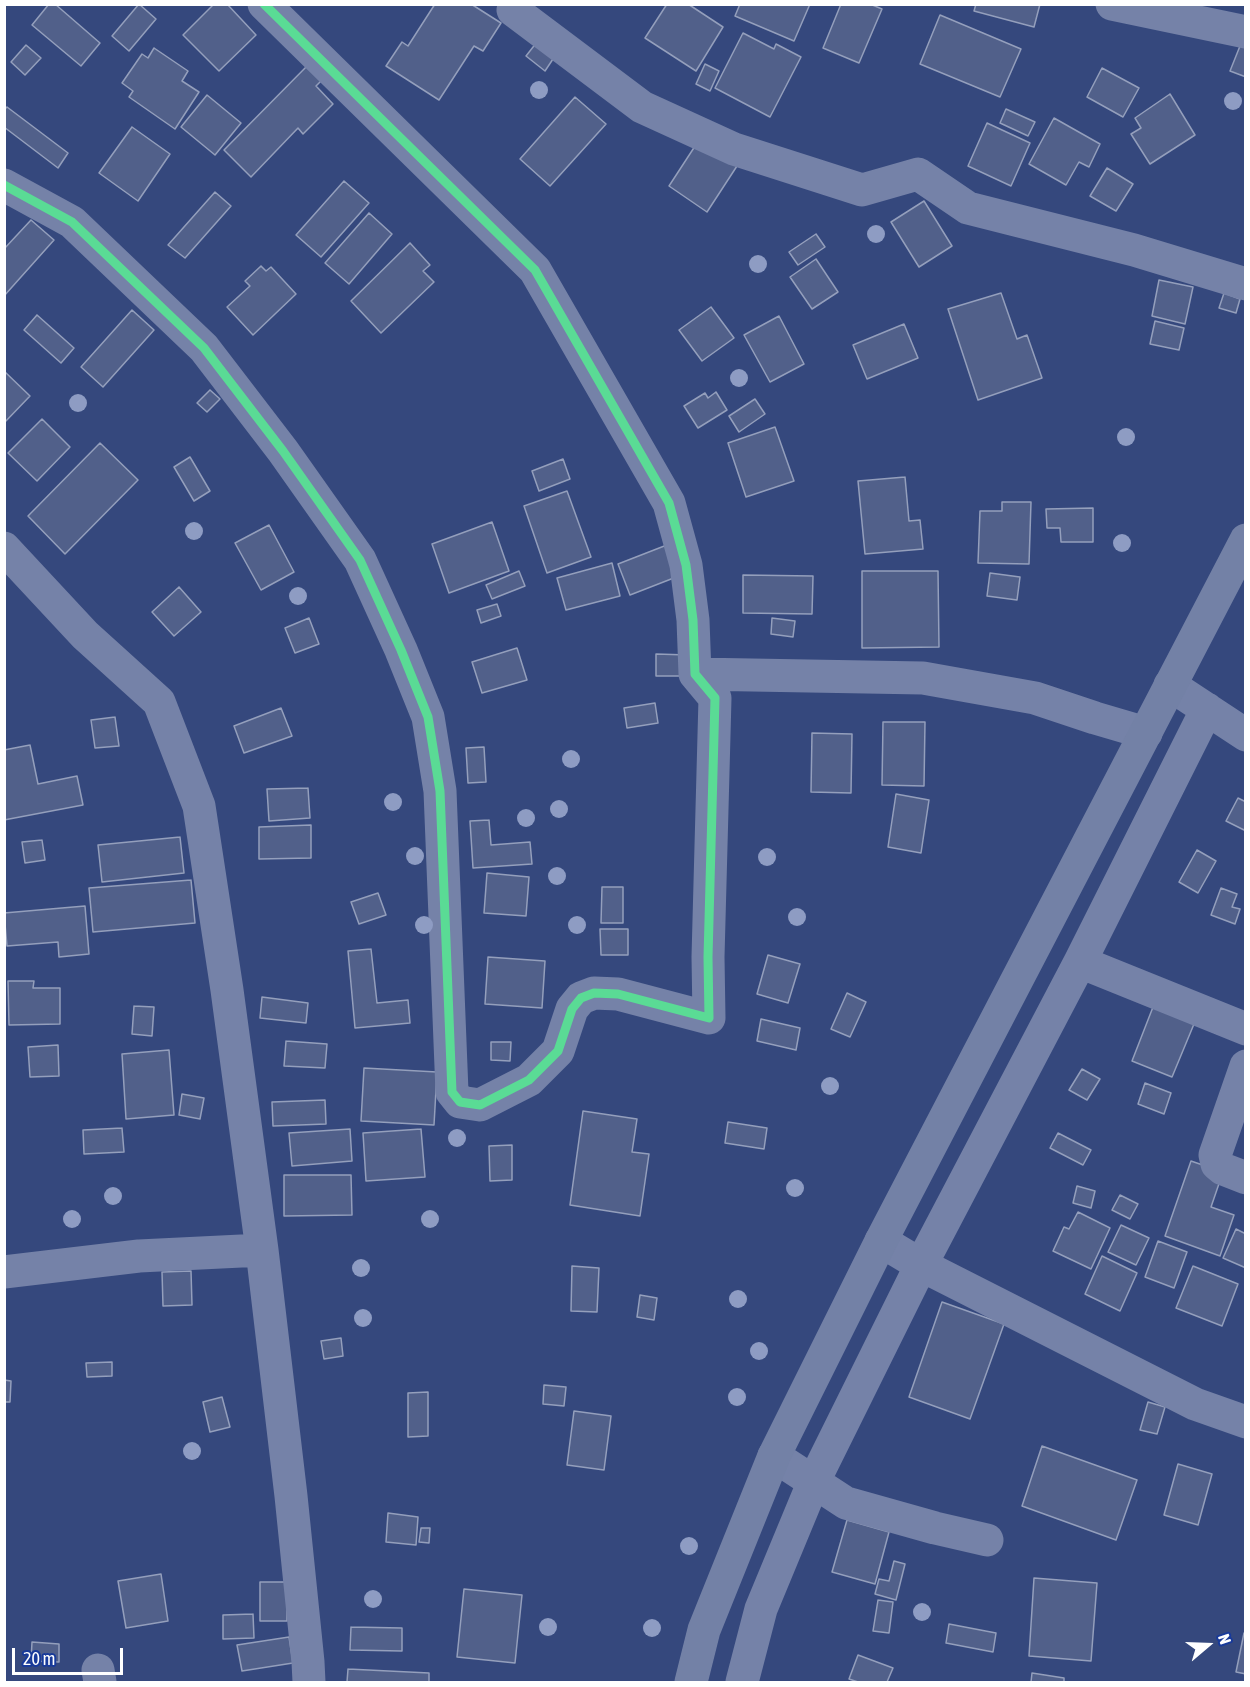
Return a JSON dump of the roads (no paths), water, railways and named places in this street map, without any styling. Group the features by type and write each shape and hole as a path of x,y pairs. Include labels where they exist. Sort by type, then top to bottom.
{"main road":[{"path":"691,1683 704,1630 774,1456 881,1241 1245,540"}],"street":[{"path":"4,185 72,222 204,348 360,560 401,650 428,717 440,791 452,1092 460,1102 480,1105 529,1080 558,1051 573,1009 581,998 594,993 618,994 709,1018 708,957 715,698 695,674 693,620 686,565 669,503 535,270 264,4"},
{"path":"1112,4 1245,32"},
{"path":"513,10 642,107 734,149 862,190 918,174 968,208 1134,250 1245,284"},
{"path":"4,548 86,634 159,702 199,806 227,990 262,1250 291,1496 309,1683"},
{"path":"695,674 923,678 1035,698 1146,733"},
{"path":"1170,686 1245,735"},
{"path":"742,1683 761,1609 814,1481 921,1265 1080,962 1207,709"},
{"path":"1080,962 1245,1029"},
{"path":"1245,1066 1215,1155 1217,1164 1223,1169 1245,1178"},
{"path":"881,1241 921,1265 1195,1404 1245,1422"},
{"path":"4,1272 139,1256 262,1250"},
{"path":"774,1456 846,1503 987,1540"}]}
